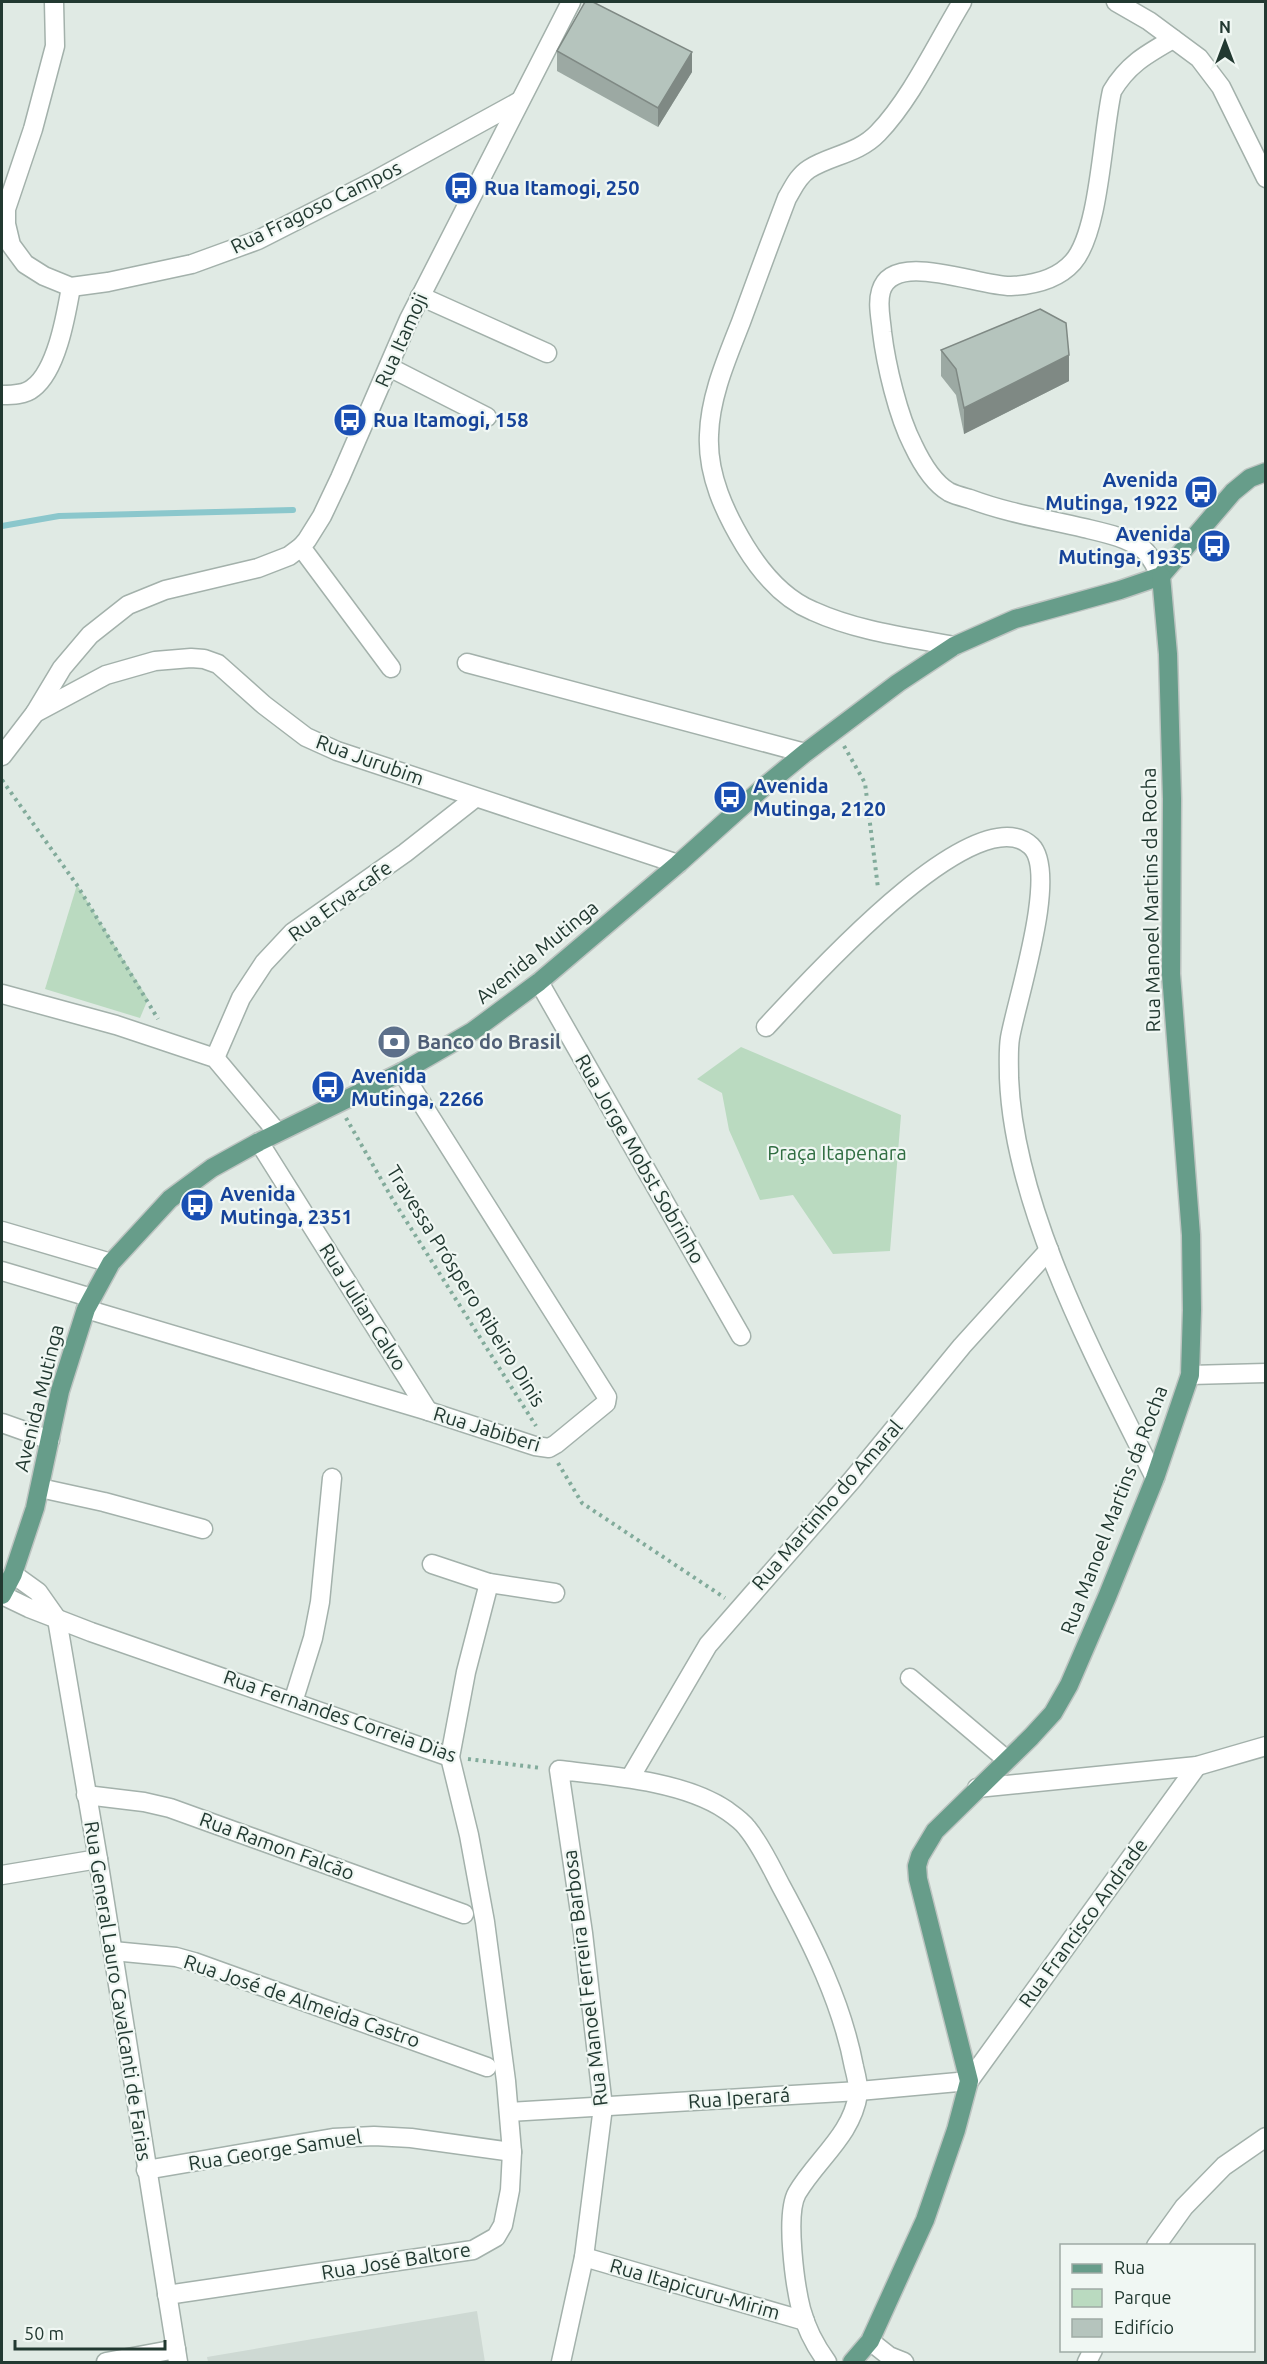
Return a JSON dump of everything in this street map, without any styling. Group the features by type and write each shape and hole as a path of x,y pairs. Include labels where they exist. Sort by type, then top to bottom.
{"main road":[{"path":"1161,576 1233,492 1250,478 1266,472"},
{"name":"Avenida Mutinga","path":"2,1595 13,1574 35,1508 60,1391 89,1303 111,1263 170,1199 212,1168 277,1132 339,1105 402,1072 473,1031 539,982 678,864 766,785 898,683 954,646 1015,619 1120,590 1161,576"},
{"name":"Rua Manoel Martins da Rocha","path":"852,2362 870,2341 925,2220 956,2130 969,2081 918,1879 917,1866 920,1856 935,1831 1053,1713 1069,1685 1155,1478 1190,1375 1191,1234 1171,974 1172,799 1168,654 1161,576"},
{"name":"Rua Manoel Martins da Rocha","path":"869,2362 870,2341"}],"street":[{"path":"2,395 24,393 33,389 39,382 48,367 59,338 71,287 44,276 25,264 11,245 6,224 9,183 33,129 55,46 54,2"},
{"name":"Rua Itamoji","path":"301,548 322,516 420,296 571,2"},
{"path":"954,646 856,626 811,611 778,589 754,560 730,521 712,475 708,436 713,402 733,342 787,198 797,179 809,169 853,152 877,135 899,108 962,2"},
{"path":"1116,2 1149,21 1199,58 1221,87 1266,178"},
{"path":"1161,576 1145,551 1117,536 989,506 948,491 934,479 922,463 905,429 884,344 879,303 880,292 885,281 892,274 923,271 1009,286 1033,284 1052,277 1072,263 1083,246 1090,223 1112,91 1123,72 1173,39"},
{"name":"Rua Fragoso Campos","path":"71,287 108,282 192,264 258,240 374,181 518,102"},
{"path":"420,296 547,352"},
{"path":"389,367 487,417"},
{"path":"35,713 62,668 90,635 128,605 165,590 258,568 301,548 391,668"},
{"name":"Rua Jurubim","path":"2,756 35,713 106,675 154,661 204,659 218,664 264,705 306,737 337,752 678,864"},
{"path":"467,663 806,753"},
{"name":"Rua Erva-cafe","path":"215,1058 241,999 264,963 293,932 405,853 475,798"},
{"path":"766,1027 880,910 947,860 979,844 998,838 1015,838 1030,846 1036,854 1039,887 1037,925 1010,1040 1009,1079 1014,1126 1028,1183 1049,1250 1098,1363 1155,1478"},
{"name":"Rua Jorge Mobst Sobrinho","path":"539,982 741,1336"},
{"path":"2,994 116,1024 215,1058 277,1132"},
{"name":"Rua Jabiberi","path":"2,1271 89,1303 535,1446 549,1448 606,1403 607,1397 402,1072"},
{"name":"Rua Julian Calvo","path":"259,1142 428,1412"},
{"path":"2,1231 111,1263"},
{"name":"Rua Martinho do Amaral","path":"630,1778 708,1646 739,1607 852,1480 962,1346 1049,1250"},
{"path":"1190,1375 1266,1372"},
{"path":"2,1423 50,1440"},
{"path":"293,1702 313,1638 321,1602 333,1478"},
{"path":"40,1488 104,1502 203,1529"},
{"path":"432,1564 489,1583 555,1593"},
{"path":"13,1574 38,1592 57,1619"},
{"path":"450,1757 466,1672 489,1583"},
{"name":"Rua Fernandes Correia Dias","path":"2,1595 57,1619 450,1757"},
{"name":"Rua General Lauro Cavalcanti de Farias","path":"57,1619 113,1951 177,2356"},
{"path":"910,1678 1007,1760"},
{"path":"977,1788 1197,1766 1266,1746"},
{"name":"Rua José Baltore","path":"166,2295 473,2250 496,2237 503,2225 510,2190 512,2152 509,2112 485,1922 469,1835 450,1757"},
{"name":"Rua Francisco Andrade","path":"969,2081 1197,1766"},
{"path":"559,1770 630,1778 703,1798 725,1810 746,1826 761,1848 812,1943 852,2056 859,2091 853,2116 796,2194 791,2209 790,2225 801,2309 819,2352 827,2362"},
{"name":"Rua Manoel Ferreira Barbosa","path":"559,1770 583,1933 603,2107 584,2257 561,2362"},
{"name":"Rua Ramon Falcão","path":"86,1795 144,1802 170,1808 464,1914"},
{"path":"2,1875 98,1859"},
{"name":"Rua José de Almeida Castro","path":"113,1951 176,1957 194,1962 487,2067"},
{"name":"Rua Iperará","path":"509,2112 859,2091 969,2081"},
{"name":"Rua George Samuel","path":"146,2170 333,2138 374,2136 411,2138 512,2152"},
{"path":"1157,2244 1184,2207 1224,2166 1266,2137"},
{"name":"Rua Itapicuru-Mirim","path":"584,2257 805,2321"},
{"path":"870,2341 889,2356 904,2362"},
{"path":"106,2362 177,2356"}],"path":[{"path":"835,731 865,783 880,910"},
{"path":"2,780 77,885 148,999 171,1044"},
{"name":"Travessa Próspero Ribeiro Dinis","path":"357,1138 393,1200 582,1503 739,1607"},
{"name":"Rua Fernandes Correia Dias","path":"450,1757 559,1770"}],"shaded area":[{"path":"477,2311 485,2362 208,2362 207,2357"}],"green space":[{"path":"77,885 148,999 140,1018 45,989"},
{"name":"Praça Itapenara","path":"741,1047 901,1115 890,1251 833,1254 793,1195 760,1200 729,1130 722,1093 697,1079"}],"building":[{"path":"585,2 593,2 692,52 658,108 557,51"},
{"path":"1040,309 1066,323 1069,355 964,408 956,369 941,350"}],"waterway":[{"path":"2,526 59,516 293,510"}],"place":[{"name":"Rua Itamogi, 250","path":"461,188"},
{"name":"Rua Itamogi, 158","path":"350,420"},
{"name":"Avenida Mutinga, 1922","path":"1201,492"},
{"name":"Avenida Mutinga, 1935","path":"1214,546"},
{"name":"Avenida Mutinga, 2120","path":"730,797"},
{"name":"Banco do Brasil","path":"394,1042"},
{"name":"Avenida Mutinga, 2266","path":"328,1087"},
{"name":"Avenida Mutinga, 2351","path":"197,1205"}]}
